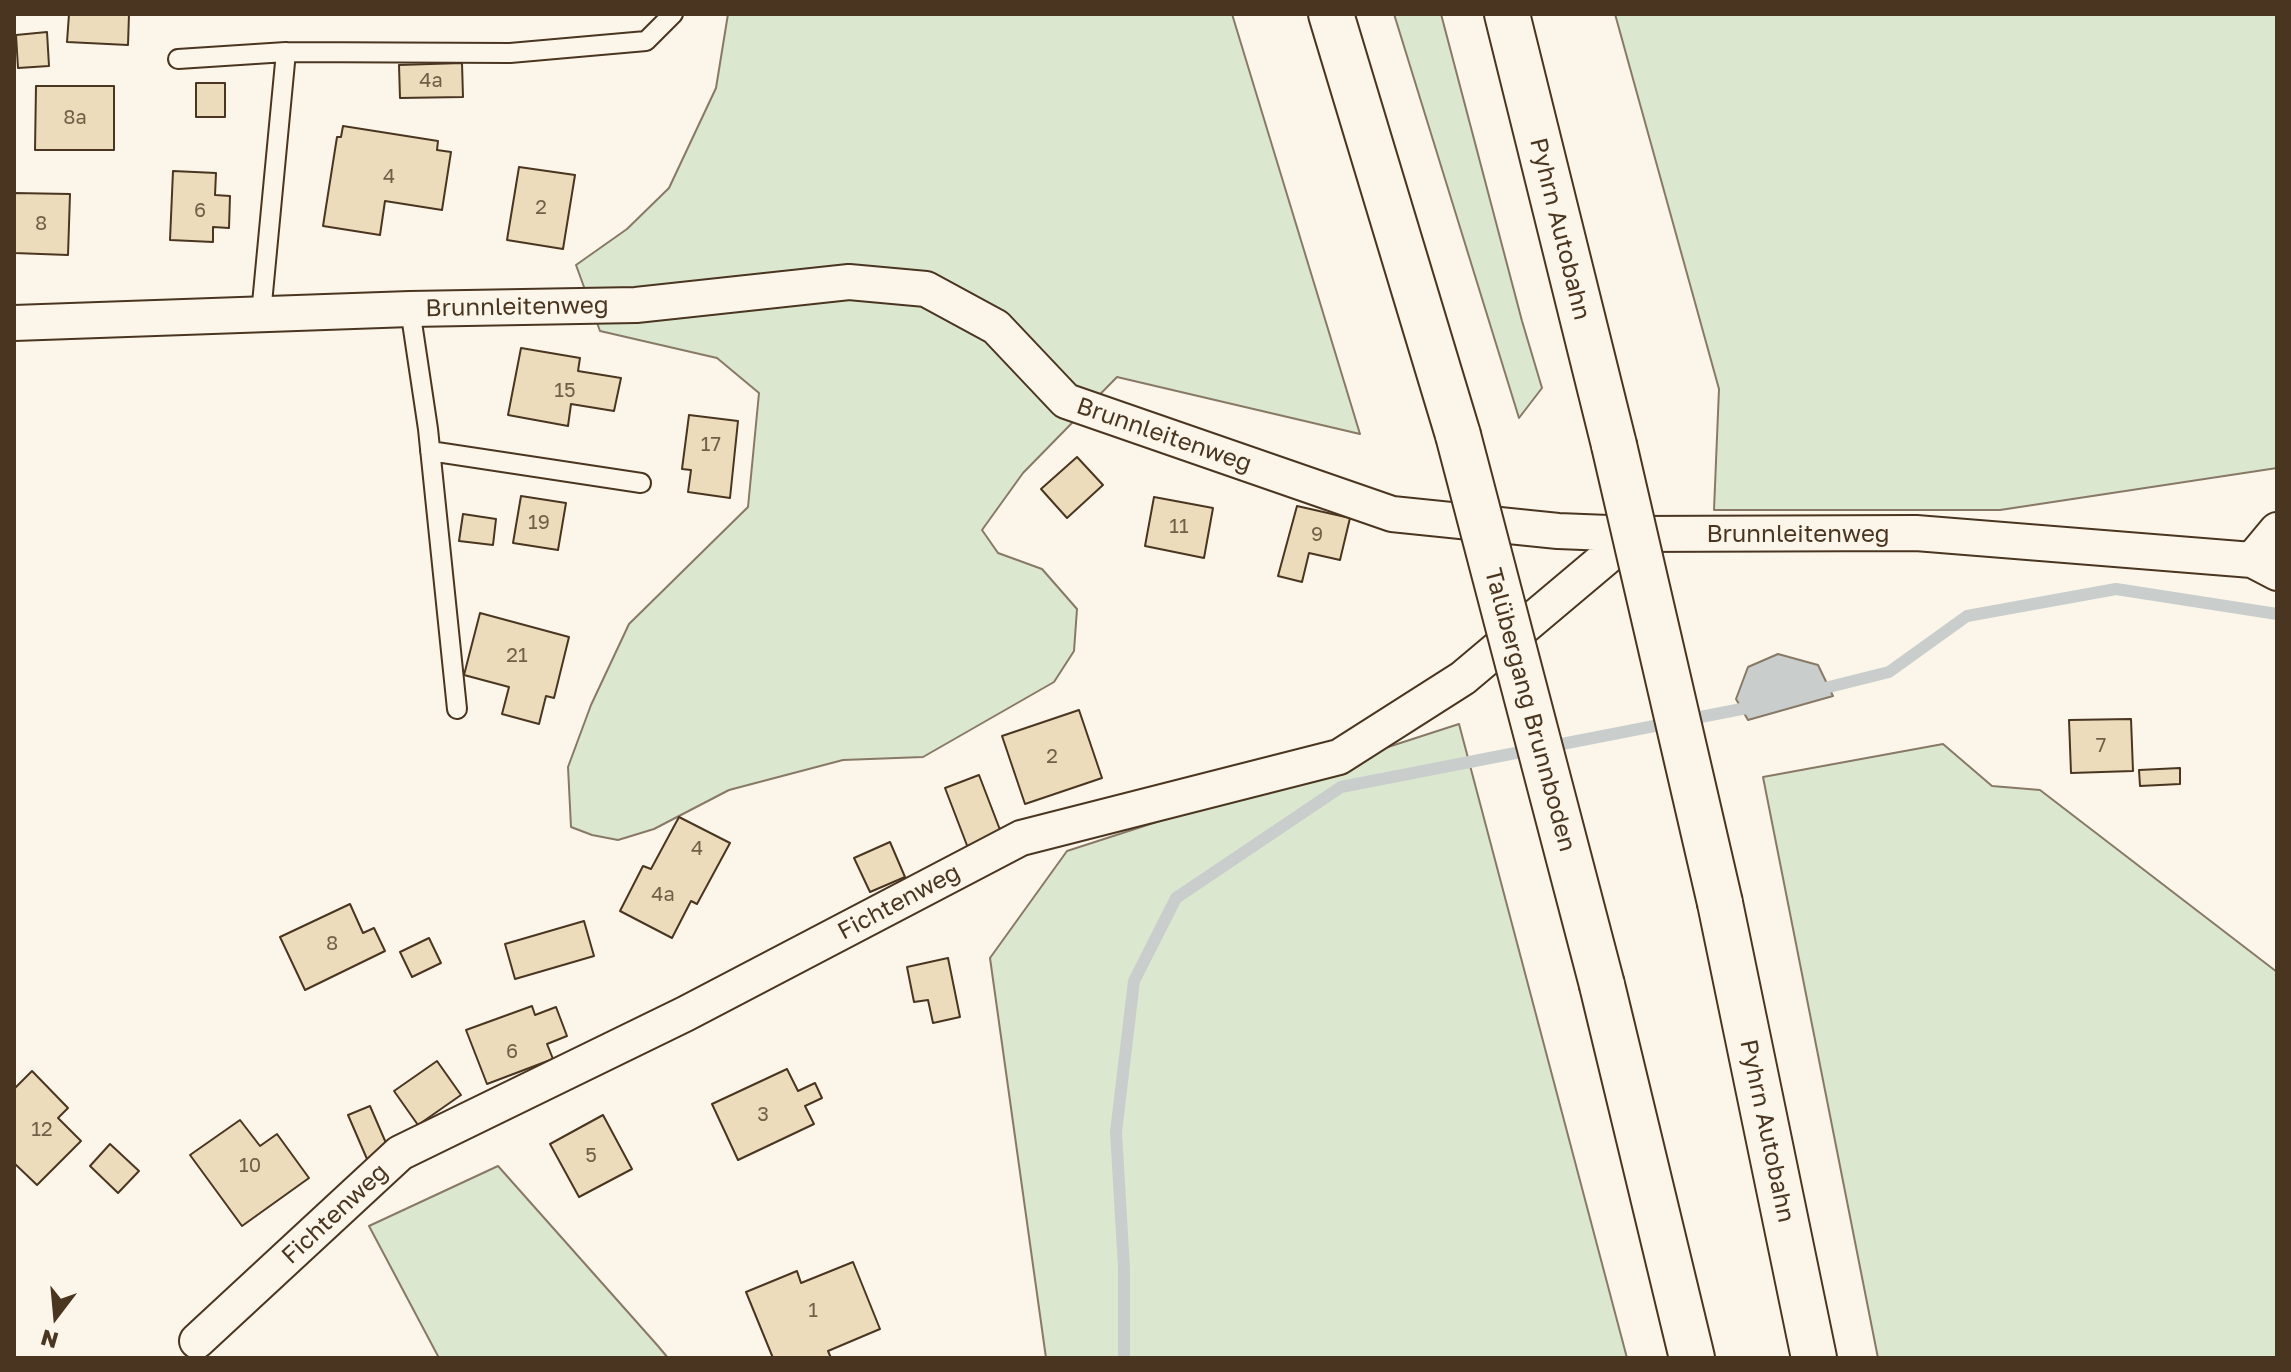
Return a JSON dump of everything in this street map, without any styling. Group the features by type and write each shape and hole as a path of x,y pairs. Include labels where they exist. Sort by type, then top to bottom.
{"highway":[{"name":"Talübergang Brunnboden","path":"1331,14 1458,435 1602,985 1692,1358"},
{"name":"Pyhrn Autobahn","path":"1507,14 1614,445 1720,903 1814,1358"}],"street":[{"name":"Brunnleitenweg","path":"14,323 410,309 636,305 849,282 926,289 996,327 1066,401 1392,514 1558,531 1634,534 1916,533 2265,567 2277,530"},
{"name":"Fichtenweg","path":"197,1341 400,1153 685,1014 1021,838 1339,757 1463,678 1634,534"}],"lane":[{"path":"178,59 286,52 510,53 646,41 673,14"},
{"path":"261,314 286,52"},
{"path":"410,309 430,451 457,709"},
{"path":"430,451 641,483"}],"green space":[{"path":"728,14 1232,14 1360,434 1117,377 1023,473 982,530 998,553 1042,569 1077,609 1074,651 1054,682 923,757 843,760 729,790 654,829 618,840 571,827 568,767 591,705 629,624 748,507 759,393 717,358 600,331 576,265 627,229 669,188 716,88"},
{"path":"1394,14 1441,14 1542,388 1519,418"},
{"path":"1615,14 2277,14 2277,468 2000,510 1714,510 1719,389"},
{"path":"1459,724 1627,1358 1046,1358 990,958 1067,851"},
{"path":"1943,744 1992,786 2040,790 2277,972 2277,1358 1878,1358 1763,777"},
{"path":"498,1166 668,1358 439,1358 369,1226"}],"shaded area":[{"path":"1778,654 1818,665 1833,696 1748,720 1736,699 1748,667"}],"building":[{"path":"69,14 129,14 128,45 67,42"},
{"path":"47,32 49,66 18,68 16,35"},
{"path":"462,63 463,97 400,98 399,65"},
{"path":"196,83 225,83 225,117 196,117"},
{"path":"36,86 114,86 114,150 35,150"},
{"path":"343,126 438,141 437,150 451,152 442,210 385,201 380,235 323,226 337,137 341,137"},
{"path":"519,167 575,175 563,249 507,240"},
{"path":"173,171 216,173 215,195 230,196 229,228 213,227 213,242 170,240"},
{"path":"14,193 70,194 68,255 14,253"},
{"path":"521,348 580,358 578,371 621,378 614,411 571,404 568,426 508,415"},
{"path":"689,415 738,421 730,498 688,492 691,470 682,469"},
{"path":"1077,457 1103,485 1067,518 1041,489"},
{"path":"521,496 566,503 558,550 513,543"},
{"path":"1154,497 1213,508 1204,558 1145,546"},
{"path":"1297,506 1350,518 1340,560 1309,553 1302,582 1278,576"},
{"path":"463,514 496,519 493,545 459,541"},
{"path":"480,613 569,637 554,698 546,696 539,724 502,714 509,687 464,675"},
{"path":"1079,710 1102,778 1025,804 1002,736"},
{"path":"2131,719 2133,771 2071,773 2069,720"},
{"path":"2180,768 2180,784 2140,786 2139,770"},
{"path":"979,775 1002,835 968,848 945,788"},
{"path":"679,817 730,843 697,904 691,901 672,938 620,911 643,866 651,869"},
{"path":"890,842 905,877 870,892 854,858"},
{"path":"350,904 363,933 374,928 385,951 305,990 280,937"},
{"path":"584,921 594,956 515,979 505,944"},
{"path":"429,938 441,963 412,977 400,952"},
{"path":"948,958 960,1017 933,1023 928,1000 914,1002 907,967"},
{"path":"532,1006 535,1015 556,1007 567,1036 547,1044 553,1059 487,1084 466,1030"},
{"path":"437,1061 461,1095 418,1125 394,1091"},
{"path":"787,1069 798,1091 815,1083 822,1098 805,1106 814,1124 738,1160 712,1104"},
{"path":"32,1071 68,1108 58,1118 81,1141 37,1185 14,1163 14,1089"},
{"path":"370,1106 389,1150 367,1159 348,1115"},
{"path":"603,1115 632,1169 579,1197 550,1144"},
{"path":"240,1120 260,1146 277,1134 309,1178 242,1226 190,1155"},
{"path":"110,1144 139,1171 118,1193 90,1166"},
{"path":"853,1262 880,1329 828,1351 831,1358 773,1358 746,1292 797,1271 801,1283"}],"waterway":[{"path":"1813,691 1889,672 1967,616 2116,589 2277,614"},
{"path":"1124,1358 1124,1268 1116,1132 1134,981 1176,898 1341,787 1757,706"}]}
